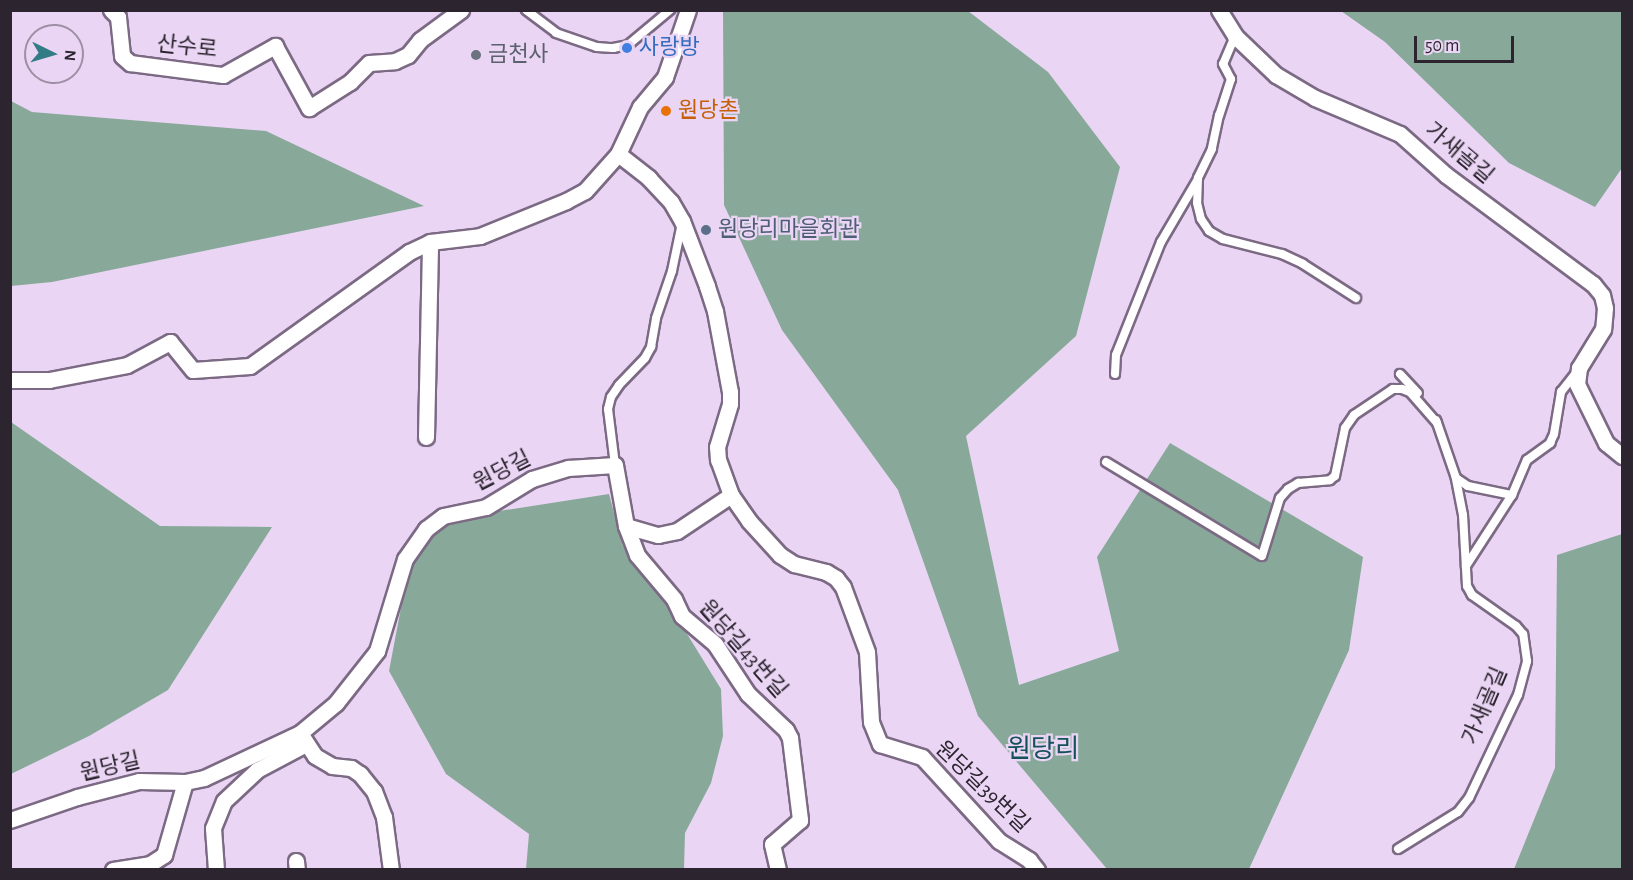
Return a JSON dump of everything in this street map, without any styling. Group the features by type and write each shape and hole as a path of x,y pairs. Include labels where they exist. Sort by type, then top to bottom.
{"street":[{"name":"산수로","path":"111,10 118,17 122,56 130,63 223,75 275,46 309,108 350,82 369,63 395,61 408,55 420,40 461,10"},
{"path":"10,380 49,380 128,365 170,342 193,370 250,366 409,252 430,242 480,236 585,191 618,154 640,107 665,77 688,10"},
{"name":"가새골길","path":"1219,10 1235,36 1276,75 1316,98 1400,134 1446,175 1593,284 1602,295 1605,308 1603,329 1579,369"},
{"path":"615,465 626,526 658,535 677,531 731,495 723,478 718,454 720,434 730,404 728,376 716,311 682,220 660,188 618,154"},
{"path":"426,437 430,242"},
{"path":"1579,369 1577,384 1587,407 1606,442 1623,456"},
{"name":"원당길","path":"10,820 77,797 139,781 184,782 232,767 303,739 336,703 377,651 405,559 434,521 443,516 486,507 531,479 549,472 615,465"},
{"name":"원당길39번길","path":"731,495 761,535 780,555 794,564 826,572 836,578 843,587 867,652 871,722 880,744 922,757 992,834 1037,870"},
{"name":"원당길43번길","path":"626,526 637,555 674,599 682,616 715,644 748,694 786,730 790,738 800,819 772,844 778,870"},
{"path":"216,870 213,828 224,801 257,770 303,739 323,762 351,768 360,774 374,791 384,817 391,870"},
{"path":"113,870 150,864 164,855 184,782"}],"lane":[{"path":"526,10 556,33 597,46 613,48 628,45 670,10"},
{"path":"1115,374 1116,355 1161,242 1212,149 1219,116 1231,79 1223,64 1235,36"},
{"path":"1198,178 1197,203 1201,219 1209,231 1223,239 1282,254 1303,264 1356,298"},
{"path":"615,465 608,409 619,385 651,347 656,318 672,271 682,220"},
{"name":"가새골길","path":"1466,566 1512,495 1527,460 1550,443 1554,434 1561,392 1579,369"},
{"path":"1400,374 1430,406 1437,423"},
{"path":"1106,462 1262,556 1280,498 1288,489 1298,483 1330,480 1335,476 1345,428 1354,416 1393,389 1402,389 1410,392 1437,423"},
{"name":"가새골길","path":"1398,849 1458,812 1469,798 1518,695 1527,654 1522,634 1516,626 1472,595 1467,586 1463,515 1456,478 1437,423"},
{"path":"1456,478 1468,486 1512,495"}],"green space":[{"path":"723,11 968,11 1048,72 1120,167 1076,336 966,436 1019,685 1119,651 1097,557 1170,443 1363,557 1349,650 1249,869 1107,869 978,716 898,490 782,330 724,205"},
{"path":"1341,11 1622,11 1622,168 1595,207 1509,163 1385,42"},
{"path":"11,101 32,112 266,131 424,206 52,282 11,286"},
{"path":"11,422 160,526 272,527 168,690 89,736 11,774"},
{"path":"609,494 623,546 668,603 721,689 723,736 711,783 685,833 684,869 526,869 529,834 446,774 389,671 407,576 436,528 454,518"},
{"path":"1622,534 1622,869 1514,869 1555,768 1557,555"}],"place":[{"name":"사랑방","path":"627,48"},
{"name":"금천사","path":"476,55"},
{"name":"원당촌","path":"666,111"},
{"name":"원당리마을회관","path":"706,230"}],"district":[{"name":"원당리","path":"1043,750"}]}
